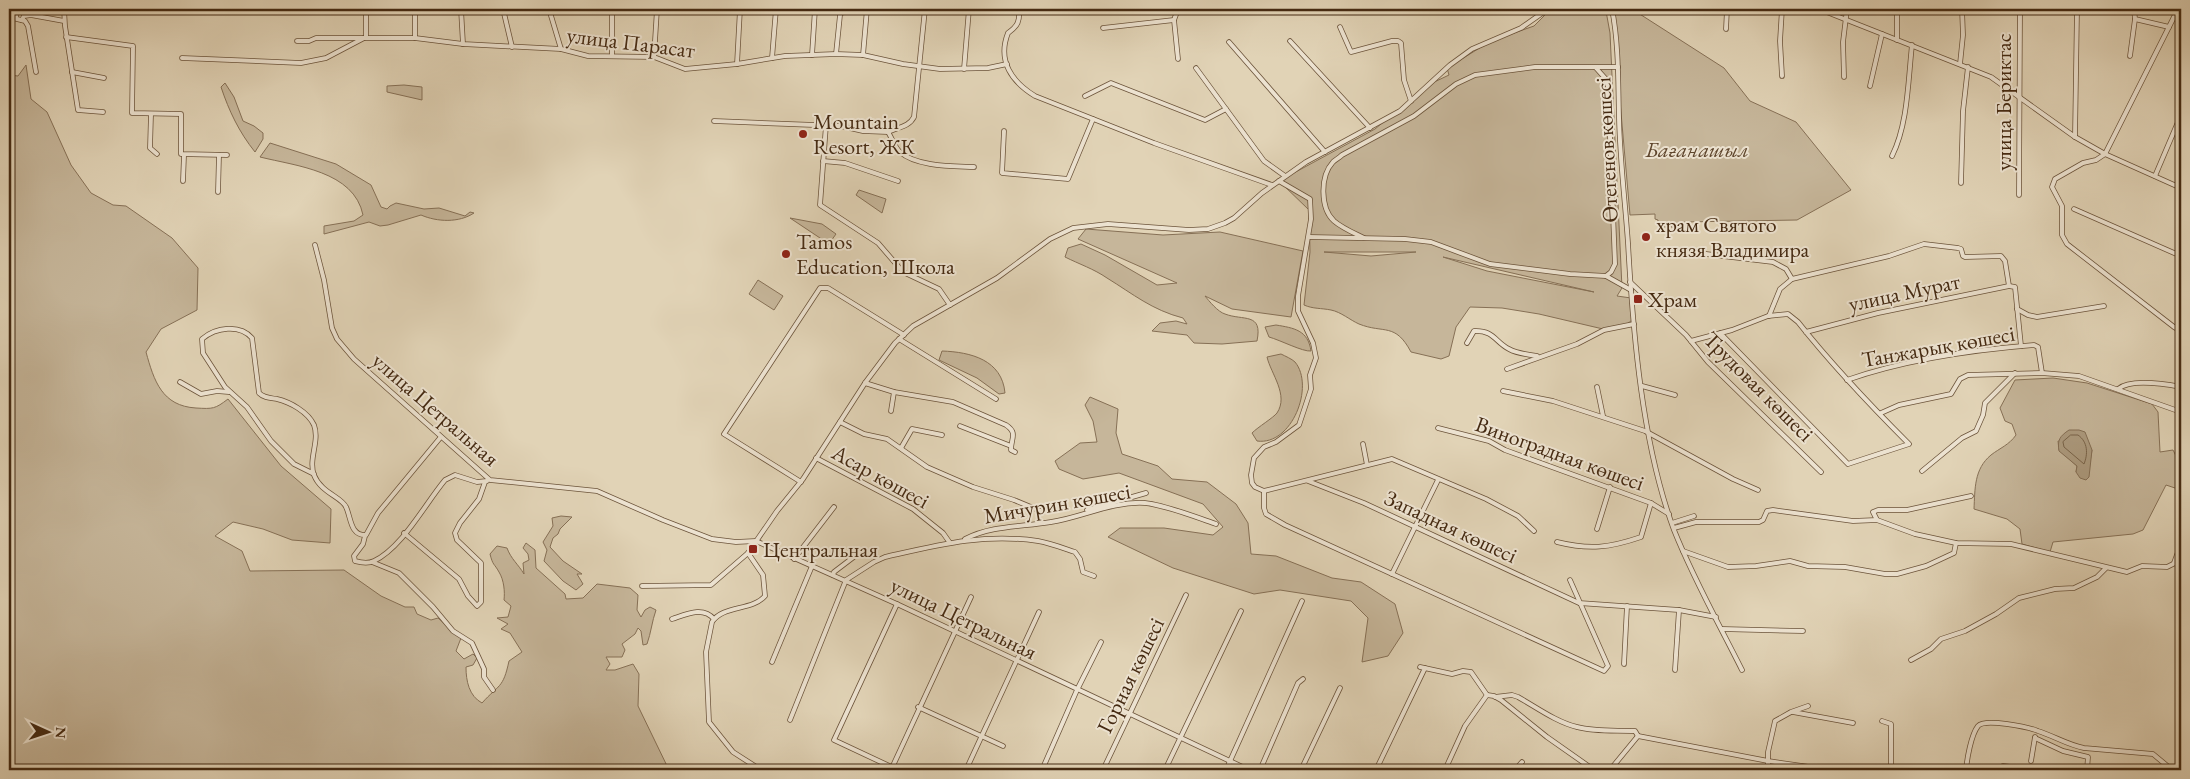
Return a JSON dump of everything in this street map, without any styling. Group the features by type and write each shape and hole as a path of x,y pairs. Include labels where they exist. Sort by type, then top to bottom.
{"street":[{"path":"16,18 17,9"},
{"path":"64,9 66,37 78,110 103,112"},
{"path":"182,58 316,62 366,37 366,9"},
{"path":"415,9 415,38"},
{"path":"461,9 463,44"},
{"path":"503,9 512,47"},
{"path":"549,9 561,50"},
{"path":"612,9 612,55"},
{"path":"654,57 657,9"},
{"path":"737,64 740,9"},
{"path":"772,58 776,9"},
{"path":"812,56 815,9"},
{"path":"836,54 840,14 845,9"},
{"path":"863,55 864,9"},
{"path":"714,121 826,125 863,131 888,132 911,123 914,117 925,9"},
{"path":"964,69 969,9"},
{"path":"1020,9 1020,21 1006,38 1007,64 1015,81 1034,96 1272,186"},
{"path":"1084,9 1085,11 1110,9"},
{"path":"1178,9 1174,20 1178,59"},
{"path":"642,586 711,585 748,554 777,511 801,482 865,383 899,340 913,326 996,278 1056,235 1073,228 1092,224 1108,224 1176,230 1208,229 1234,218 1285,176 1400,111 1450,64 1472,49 1521,28 1548,9"},
{"name":"Өтегенов көшесі","path":"1612,9 1618,67 1619,120 1630,282 1648,433 1654,465 1683,551 1742,670"},
{"path":"1726,28 1727,9"},
{"path":"1782,9 1780,41 1782,76"},
{"path":"1819,9 1846,18 1991,77 2076,137 2105,154 2181,188"},
{"path":"1844,77 1843,42 1847,9"},
{"path":"1897,9 1897,40"},
{"path":"1960,64 1963,35 1962,9"},
{"name":"улица Бериктас","path":"2019,195 2018,97 2020,9"},
{"path":"2076,9 2076,137"},
{"path":"2130,56 2135,19 2134,9"},
{"path":"2178,9 2105,154 2055,179 2052,186 2062,206 2063,240 2181,331"},
{"path":"22,20 24,16 31,15 64,21"},
{"path":"9,16 22,20 28,26 36,72"},
{"path":"2135,19 2169,27"},
{"path":"1104,28 1174,20"},
{"path":"1340,27 1351,52 1392,41 1398,41 1401,44 1404,80 1411,101"},
{"path":"1870,86 1882,34"},
{"path":"66,37 132,46 132,113 181,114 181,154 227,155"},
{"name":"улица Парасат","path":"297,41 309,42 316,38 415,38 463,44 561,50 588,56 654,57 685,69 737,64 772,58 836,54 863,55 920,66 964,69 1007,64"},
{"path":"1290,41 1370,128"},
{"path":"1229,42 1325,152"},
{"path":"1892,156 1903,125 1912,45"},
{"path":"1364,238 1333,220 1326,208 1324,195 1327,172 1333,162 1414,116 1456,84 1475,75 1535,67 1618,67"},
{"path":"1961,183 1962,111 1968,67"},
{"path":"1196,68 1264,160 1285,176"},
{"path":"1596,68 1605,78 1608,86 1611,117 1615,264 1611,272 1606,276"},
{"path":"72,72 104,78"},
{"path":"1084,96 1111,83 1205,120 1226,109"},
{"path":"151,114 150,148 157,154"},
{"path":"2155,176 2181,115"},
{"path":"1004,131 1002,173 1065,179 1069,178 1093,119"},
{"path":"826,125 820,205 878,243 903,272 941,291 950,305"},
{"path":"888,132 900,152 914,159 937,165 974,167"},
{"path":"183,181 184,155"},
{"path":"218,192 219,155"},
{"path":"823,161 845,163 898,181"},
{"path":"1279,181 1310,199 1311,219 1298,296 1298,311 1313,343 1316,358 1310,375 1312,389 1299,425 1276,442 1264,447 1254,458 1251,475 1255,487 1264,491 1392,459 1486,499 1518,516 1534,531"},
{"path":"2074,209 2181,256"},
{"path":"1308,237 1431,242 1490,264 1570,274 1606,276 1631,290"},
{"path":"1769,316 1780,289 1792,279 1889,256 1924,244 1958,248 1961,249 1962,256 1965,257 2001,256 2005,261 2009,286 2014,287 2021,346"},
{"name":"улица Цетральная","path":"315,245 324,280 332,328 337,339 354,359 488,481 597,491 663,520 712,538 736,542 756,542 846,580 1016,662 1249,770"},
{"path":"1706,254 1767,260 1786,269 1792,279"},
{"name":"Трудовая көшесі","path":"1630,282 1691,341 1708,362 1821,472"},
{"name":"улица Мурат","path":"1806,332 1878,313 2009,286"},
{"path":"801,482 724,434 820,288 828,288 904,335"},
{"path":"2017,308 2028,315 2037,317 2104,306"},
{"path":"1691,341 1769,316 1788,314 1798,322 1860,396 1880,413 1909,444 1848,464 1720,333"},
{"path":"1507,369 1577,344 1604,330 1634,324"},
{"path":"314,474 294,464 270,441 244,403 230,392 212,369 202,345 202,339 207,335 239,328 246,332 253,344 259,393 299,409 314,426 316,435 312,467 314,474 327,492 343,502 351,525 359,534 365,536"},
{"path":"1467,344 1474,331 1480,331 1494,336 1506,348 1517,353 1539,356"},
{"path":"899,340 996,399"},
{"name":"Танжарық көшесі","path":"1847,380 1873,371 1911,363 1986,349 2034,345 2038,347 2042,373"},
{"path":"1880,413 1898,405 1951,394 1960,379 1968,375 2014,373 2079,376 2118,388 2181,412"},
{"path":"1922,472 1962,438 1976,431 1983,415 1985,403 2014,373"},
{"path":"180,382 192,391 201,394 217,391 230,392"},
{"path":"865,383 894,392 953,402 1006,425 1014,434 1011,450 1015,452"},
{"path":"2118,388 2129,383 2164,384 2181,387"},
{"path":"1642,386 1675,396"},
{"path":"1597,387 1603,416"},
{"path":"1503,390 1546,399 1603,416 1661,438 1733,479 1758,490"},
{"path":"891,411 894,392"},
{"path":"840,422 864,434 887,439 927,467 973,487 1044,512"},
{"path":"960,426 1011,446"},
{"name":"Виноградная көшесі","path":"1438,428 1489,441 1505,450 1651,503 1669,514"},
{"path":"901,448 912,429 942,435"},
{"path":"404,533 459,579 468,596 477,606 481,602 482,563 457,540 455,533 460,523 480,499 488,481 455,475 445,480 391,549 372,562 355,561 354,556 363,544 365,536 378,513 440,438"},
{"path":"1363,444 1367,465"},
{"name":"Асар көшесі","path":"816,458 913,509 942,533 950,543"},
{"path":"1392,574 1438,480"},
{"name":"Западная көшесі","path":"1308,481 1364,503 1580,603"},
{"path":"1597,530 1610,487"},
{"path":"1264,491 1264,508 1270,518 1604,671 1608,666 1605,656 1570,580"},
{"path":"1083,513 1092,507 1146,493"},
{"path":"1877,520 1873,512 1878,510 1907,510 1971,496"},
{"name":"Мичурин көшесі","path":"963,540 1000,528 1051,522 1109,507 1147,503 1216,524"},
{"path":"1557,542 1581,548 1595,548 1628,542 1641,537 1651,503"},
{"path":"794,559 834,507"},
{"path":"1674,528 1696,522 1758,522 1763,520 1767,511 1773,510 1853,521 1877,520 1915,534 1956,543 2012,544 2127,572 2142,566 2167,567 2181,560"},
{"path":"1672,523 1694,516"},
{"path":"790,720 846,580 874,562 885,557 963,540 1006,539 1039,541 1075,552 1080,559 1083,572 1094,576"},
{"path":"1683,551 1728,567 1756,566 1790,561 1808,566 1845,567 1897,574 1943,560 1954,553 1956,543"},
{"path":"2174,563 2181,544"},
{"path":"832,575 859,553"},
{"path":"748,554 763,575 765,596 760,602 725,613 714,619 706,652 709,722 733,752 761,770"},
{"path":"372,562 400,573 453,631 472,642 484,669 484,676 493,690"},
{"path":"772,662 812,566"},
{"path":"1911,660 1931,650 1940,639 1965,631 1996,614 2019,598 2055,589 2074,588 2092,580 2106,568"},
{"name":"Горная көшесі","path":"1102,770 1186,595"},
{"path":"892,769 918,707 971,597"},
{"path":"1226,770 1302,601"},
{"path":"1580,603 1679,610 1716,617"},
{"path":"897,604 834,740 892,769 898,770"},
{"path":"1624,664 1627,606"},
{"path":"1675,670 1679,610"},
{"path":"672,618 703,611 709,613 714,619"},
{"path":"1165,770 1241,611"},
{"path":"966,770 1039,612"},
{"path":"1722,629 1803,631"},
{"path":"1042,770 1077,690 1101,642"},
{"path":"1420,667 1452,674 1463,670 1471,672 1486,696"},
{"path":"1376,770 1425,668"},
{"path":"1260,770 1298,683 1303,679"},
{"path":"1301,770 1340,688"},
{"path":"1486,696 1512,695 1518,697 1564,723 1579,728 1637,734 1768,761 1830,770"},
{"path":"1445,770 1465,726 1486,696"},
{"path":"1496,697 1546,737 1594,770"},
{"path":"1768,770 1770,735 1775,721 1791,712 1808,706"},
{"path":"918,707 1003,746"},
{"path":"1791,712 1852,723"},
{"path":"1882,721 1891,724 1891,770"},
{"path":"1966,770 1970,745 1978,726 1983,723 2037,730 2073,746 2153,754 2171,769"},
{"path":"2031,761 2037,730"},
{"path":"1610,770 1637,734"},
{"path":"2035,738 2063,751 2088,757 2087,770"},
{"path":"1515,770 1522,762"},
{"path":"2002,766 2038,770"}],"green space":[{"path":"1551,9 1605,9 1606,11 1610,33 1622,288 1617,296 1631,298 1632,320 1627,324 1603,329 1539,314 1502,308 1470,307 1456,327 1449,356 1441,359 1411,352 1400,336 1388,330 1359,324 1335,311 1304,305 1310,252 1309,210 1279,181 1375,129 1428,85 1449,75 1447,68 1491,41 1534,26","holes":["1324,252 1416,252 1371,256","1443,257 1594,292 1487,271"]},
{"name":"Бағанашыл","path":"1612,10 1635,11 1724,68 1750,101 1796,122 1851,190 1797,220 1684,222 1683,227 1658,227 1658,220 1655,219 1655,214 1630,215"},
{"path":"26,65 31,99 47,112 71,165 91,193 113,205 126,206 172,238 198,268 197,310 161,329 146,352 152,373 161,390 175,402 196,408 214,408 228,399 281,466 331,509 330,543 292,540 263,529 233,522 215,536 242,551 250,571 344,570 381,596 405,607 414,607 417,614 431,620 438,618 461,638 456,651 464,659 473,654 477,658 473,665 466,667 467,678 471,692 482,703 502,682 509,661 522,652 510,633 501,629 508,624 497,618 508,617 511,606 504,600 502,579 490,554 497,546 507,548 524,574 523,563 529,560 528,554 523,548 526,543 535,550 536,568 565,594 566,599 583,598 597,584 630,588 638,595 637,610 641,617 645,610 650,607 656,610 647,644 643,645 641,631 638,628 635,634 622,644 625,650 622,657 606,657 610,664 606,670 615,670 633,664 639,674 638,706 669,770 9,770 9,75 18,76"},
{"path":"225,83 234,97 243,121 263,133 263,139 255,152 239,129 231,113 221,87"},
{"path":"387,86 422,87 422,100 387,92"},
{"path":"270,143 336,164 371,185 381,207 387,209 396,203 424,209 439,208 465,216 470,212 474,213 455,220 434,219 421,215 388,225 380,226 369,222 324,234 324,226 354,221 363,215 357,200 348,189 322,173 260,157"},
{"path":"859,190 886,199 882,213 856,195"},
{"path":"790,218 822,224 836,234 826,248 824,245 826,242"},
{"path":"1086,229 1163,235 1220,232 1303,251 1291,317 1232,309 1205,296 1222,313 1250,319 1254,322 1258,332 1257,341 1222,344 1194,343 1187,335 1152,331 1160,323 1176,321 1187,324 1183,318 1152,306 1097,272 1065,257 1068,248 1081,244 1105,255 1157,285 1177,283 1078,239"},
{"path":"758,280 783,296 774,310 749,294"},
{"path":"1276,325 1299,331 1307,338 1311,351 1303,350 1269,337 1265,327"},
{"path":"942,351 964,353 991,365 1003,382 1005,393 999,394 977,378 939,360"},
{"path":"1281,354 1295,362 1301,372 1301,399 1290,425 1281,434 1270,440 1257,441 1252,433 1275,415 1280,406 1280,392 1267,357"},
{"path":"2053,378 2087,383 2152,404 2158,412 2160,452 2173,450 2181,466 2181,490 2166,485 2143,530 2133,534 2053,542 2050,552 2022,544 2020,529 2007,519 1974,509 1976,480 1981,467 1991,455 2016,435 2012,424 2005,421 2000,408 2015,380","holes":["2058,441 2092,450 2090,462 2076,472 2077,466 2059,450"]},
{"path":"1090,397 1118,409 1116,433 1122,454 1158,466 1172,479 1207,482 1236,504 1248,523 1251,554 1276,556 1332,578 1361,582 1395,604 1403,633 1388,656 1362,662 1368,618 1351,601 1280,590 1254,594 1173,568 1108,537 1120,528 1164,528 1213,535 1223,527 1203,504 1119,473 1083,479 1059,469 1055,461 1080,443 1097,442 1093,421 1085,405"},
{"path":"561,516 572,517 553,538 550,547 563,561 582,574 577,574 583,584 576,590 563,581 544,561 547,550 543,542 553,526 552,518"}],"water":[{"path":"2069,430 2085,432 2092,450 2089,477 2086,480 2080,478 2076,472 2077,466 2059,451 2058,444 2060,439"}],"place":[{"name":"Mountain Resort, ЖК","path":"803,134"},
{"name":"храм Святого князя Владимира","path":"1646,237"},
{"name":"Tamos Education, Школа","path":"786,254"},
{"name":"Храм","path":"1638,299"},
{"name":"Центральная","path":"753,549"}]}
